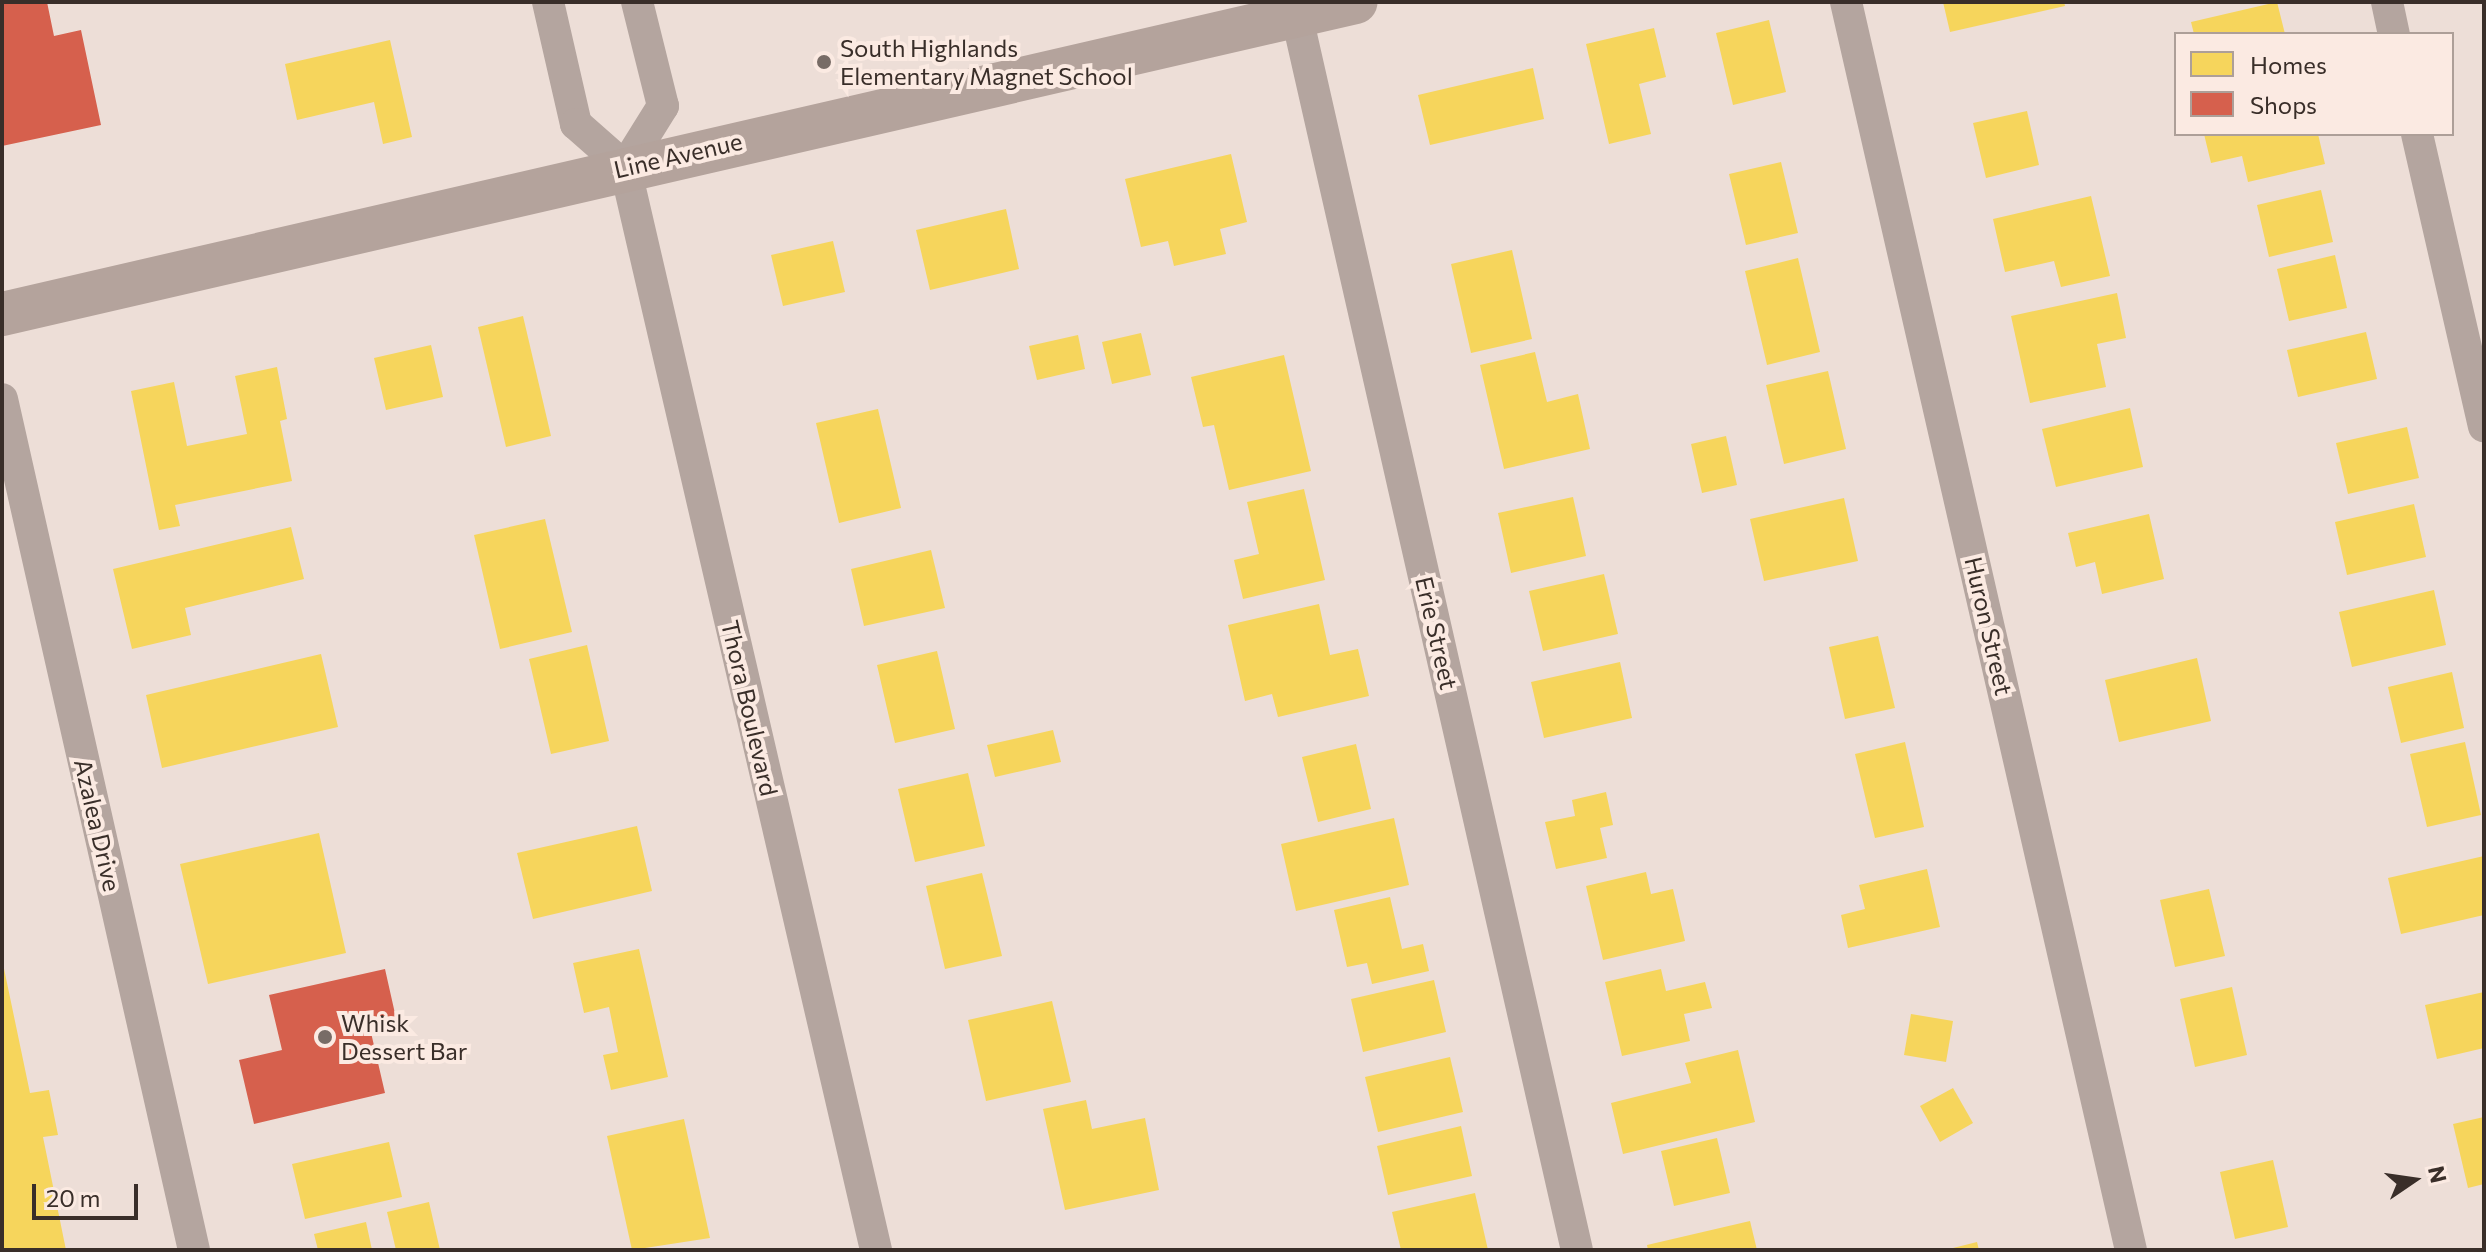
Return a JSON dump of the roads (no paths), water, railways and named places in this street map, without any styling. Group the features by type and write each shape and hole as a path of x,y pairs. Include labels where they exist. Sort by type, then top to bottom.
{"main road":[{"name":"Line Avenue","path":"2,314 625,167 1356,2"}],"street":[{"path":"548,2 576,124 625,167 663,106 637,2"},
{"name":"Huron Street","path":"1846,2 2131,1250"},
{"path":"2387,2 2394,32"},
{"name":"Erie Street","path":"1297,17 1577,1250"},
{"path":"2417,136 2484,426"},
{"name":"Thora Boulevard","path":"625,167 876,1250"},
{"name":"Azalea Drive","path":"2,399 194,1250"}],"place":[{"name":"South Highlands Elementary Magnet School","path":"824,62"},
{"name":"Whisk Dessert Bar","path":"325,1037"}]}
